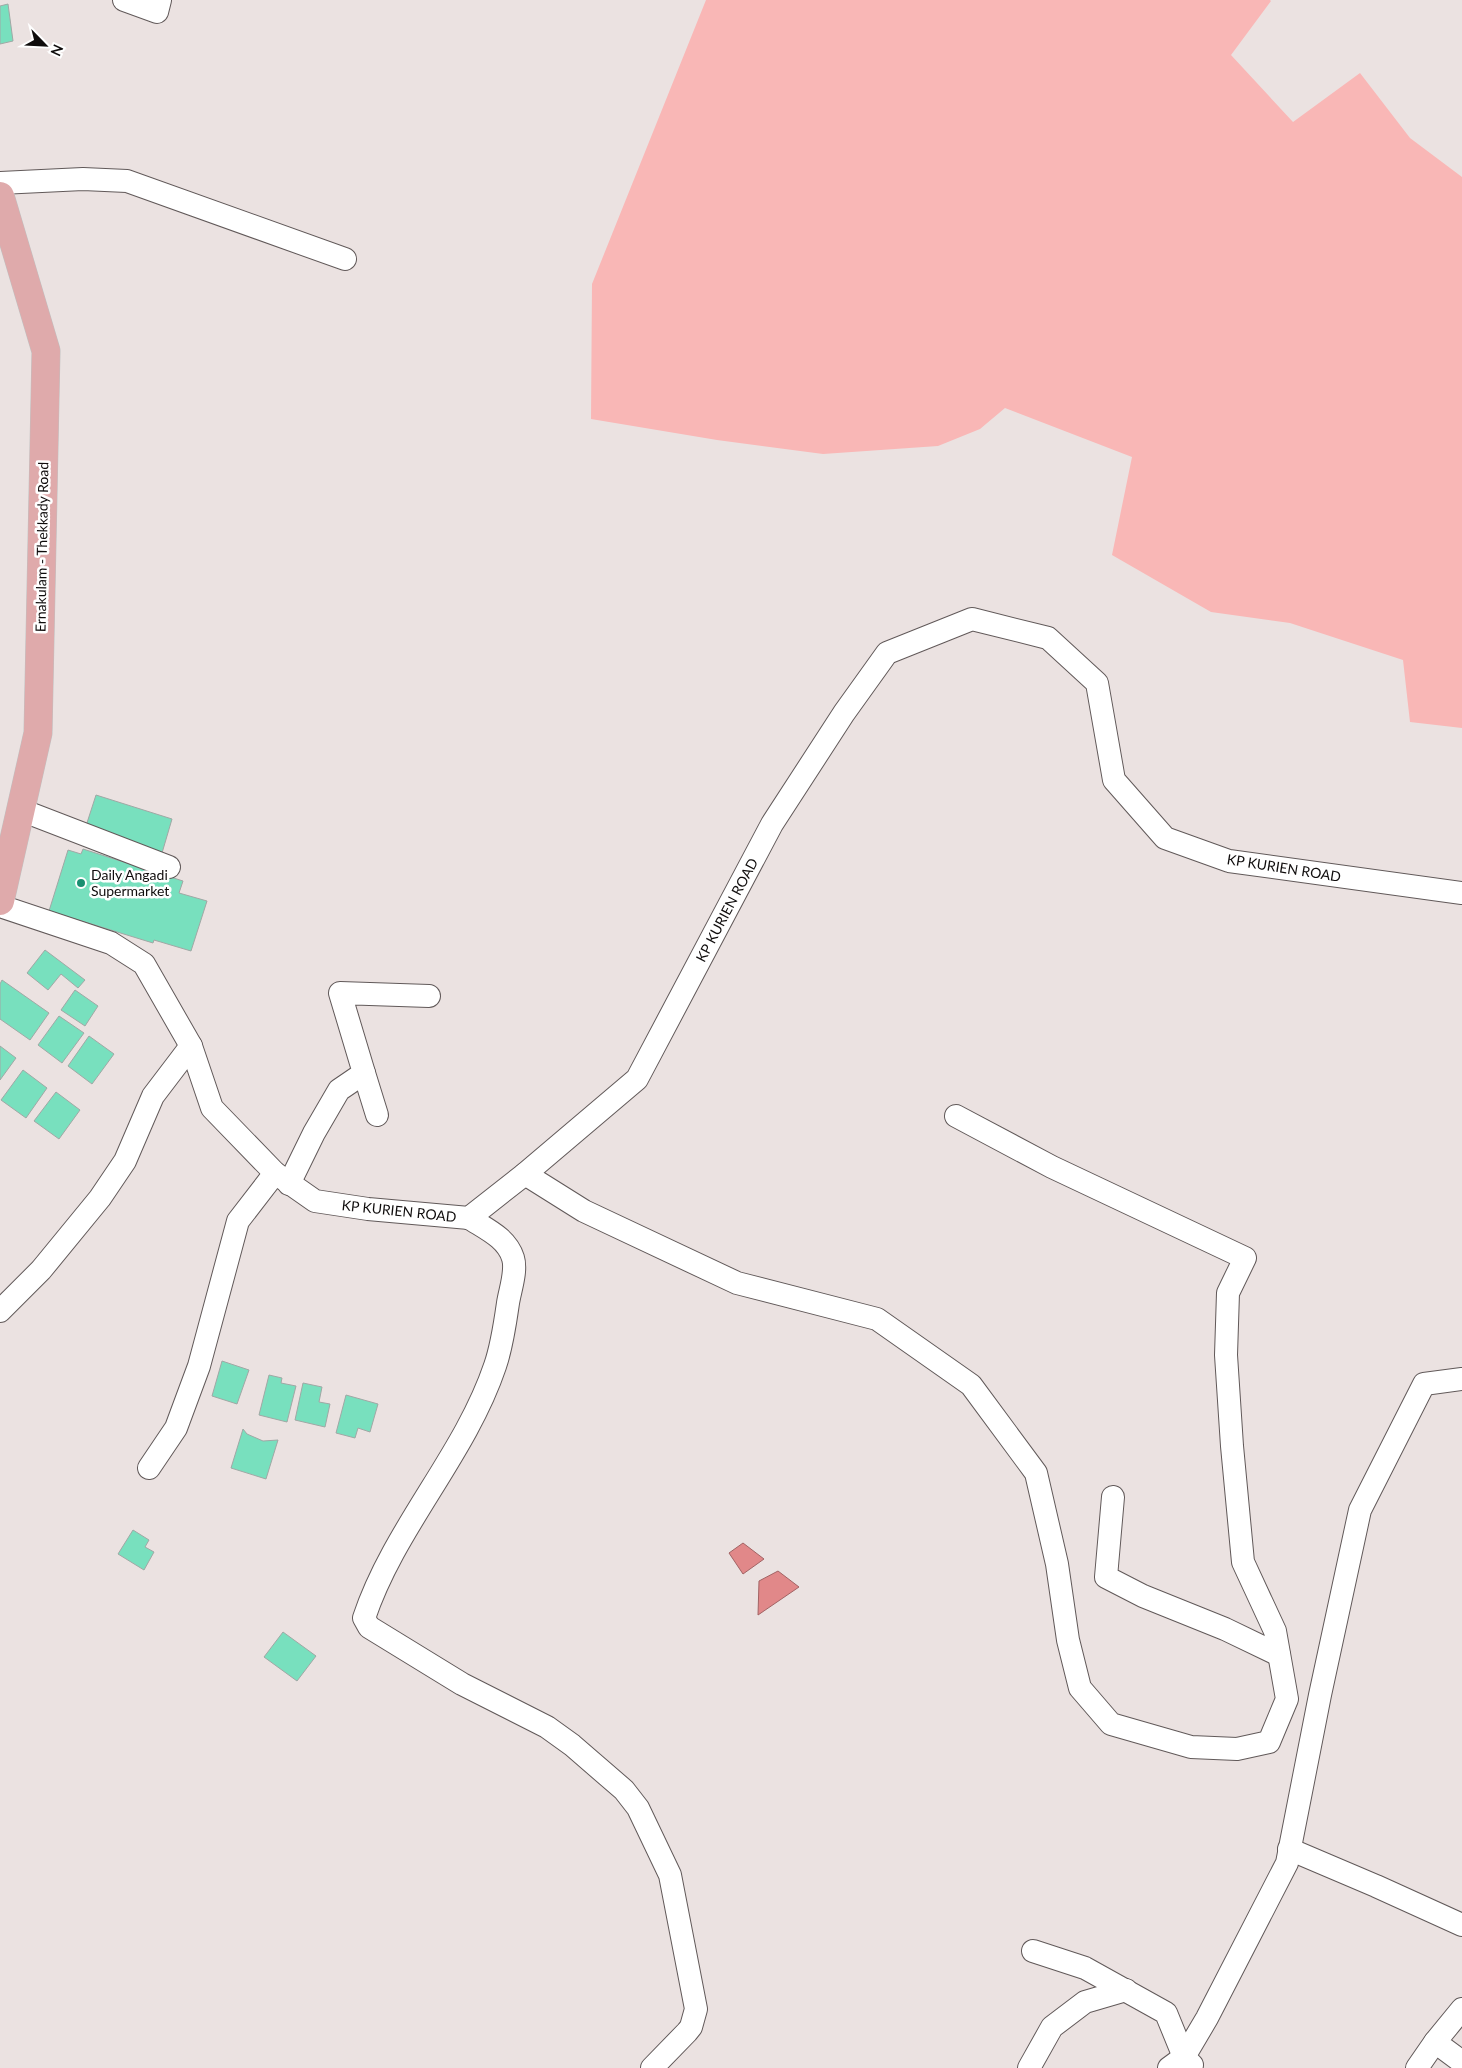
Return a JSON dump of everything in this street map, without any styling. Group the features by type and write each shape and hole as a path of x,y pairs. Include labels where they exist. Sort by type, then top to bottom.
{"main road":[{"name":"Ernakulam - Thekkady Road","path":"0,196 46,351 38,733 21,810 5,851 0,901"}],"street":[{"path":"124,0 157,12 160,0"},
{"path":"0,183 83,179 127,181 345,259"},
{"name":"KP KURIEN ROAD","path":"0,906 111,943 144,964 191,1046 212,1108 282,1178 315,1201 368,1210 469,1218 525,1174 637,1079 772,824 844,713 887,653 972,618 1048,638 1097,683 1114,780 1165,838 1229,861 1462,893"},
{"path":"21,810 169,867"},
{"path":"377,1115 340,994 429,996"},
{"path":"0,1312 41,1270 100,1198 125,1161 152,1096 191,1046"},
{"path":"149,1468 176,1428 199,1366 238,1221 282,1178 314,1133 339,1090 364,1073"},
{"path":"525,1174 584,1211 737,1283 877,1318 971,1384 1036,1472 1058,1564 1068,1640 1080,1688 1110,1724 1191,1747 1237,1749 1269,1742 1287,1699 1275,1631 1243,1562 1226,1355 1228,1293 1245,1258 1052,1167 956,1116"},
{"path":"469,1218 501,1238 514,1259 504,1331 496,1365 469,1424 405,1531 370,1599 364,1618 369,1627 448,1675 546,1727 572,1745 624,1790 638,1808 670,1875 696,2009 694,2019 687,2032 652,2068"},
{"path":"1183,2064 1287,1863 1360,1510 1424,1384 1462,1379"},
{"path":"1113,1498 1106,1577 1143,1596 1225,1629 1279,1655"},
{"path":"1289,1849 1462,1925"},
{"path":"1033,1951 1085,1968 1166,2012 1183,2064"},
{"path":"1029,2068 1052,2027 1085,2002 1126,1990"},
{"path":"1417,2068 1462,2009"},
{"path":"1435,2042 1462,2062"}],"shaded area":[{"path":"706,0 1270,0 1231,55 1293,122 1360,73 1410,138 1462,177 1462,728 1410,722 1403,660 1290,623 1211,612 1112,555 1132,457 1005,408 980,429 938,446 823,454 717,440 591,419 592,284"},
{"path":"743,1543 764,1559 743,1574 729,1553"},
{"path":"778,1571 799,1587 758,1615 759,1581"}],"building":[{"path":"8,4 13,41 0,44 0,6"},
{"path":"96,795 172,819 162,853 85,829"},
{"path":"83,849 183,881 179,893 207,901 191,951 154,940 153,943 49,911 68,850 81,854"},
{"path":"45,950 85,980 78,988 61,974 48,990 27,973"},
{"path":"2,980 49,1013 30,1040 0,1019 0,984"},
{"path":"75,990 98,1006 85,1026 61,1010"},
{"path":"59,1016 84,1033 62,1063 38,1045"},
{"path":"89,1036 114,1054 92,1084 68,1066"},
{"path":"0,1046 16,1058 0,1080"},
{"path":"23,1070 47,1088 26,1118 1,1100"},
{"path":"56,1092 80,1110 59,1139 34,1121"},
{"path":"222,1361 249,1370 237,1404 212,1396"},
{"path":"269,1375 282,1378 281,1383 296,1386 287,1422 259,1415"},
{"path":"303,1383 322,1387 319,1402 330,1404 325,1427 295,1420"},
{"path":"346,1395 378,1404 370,1432 358,1428 355,1438 336,1433"},
{"path":"243,1429 247,1434 263,1441 278,1440 266,1479 231,1468"},
{"path":"133,1530 149,1540 145,1547 154,1552 144,1570 118,1554"},
{"path":"283,1632 316,1656 297,1681 264,1657"}],"place":[{"name":"Daily Angadi Supermarket","path":"81,883"}]}
